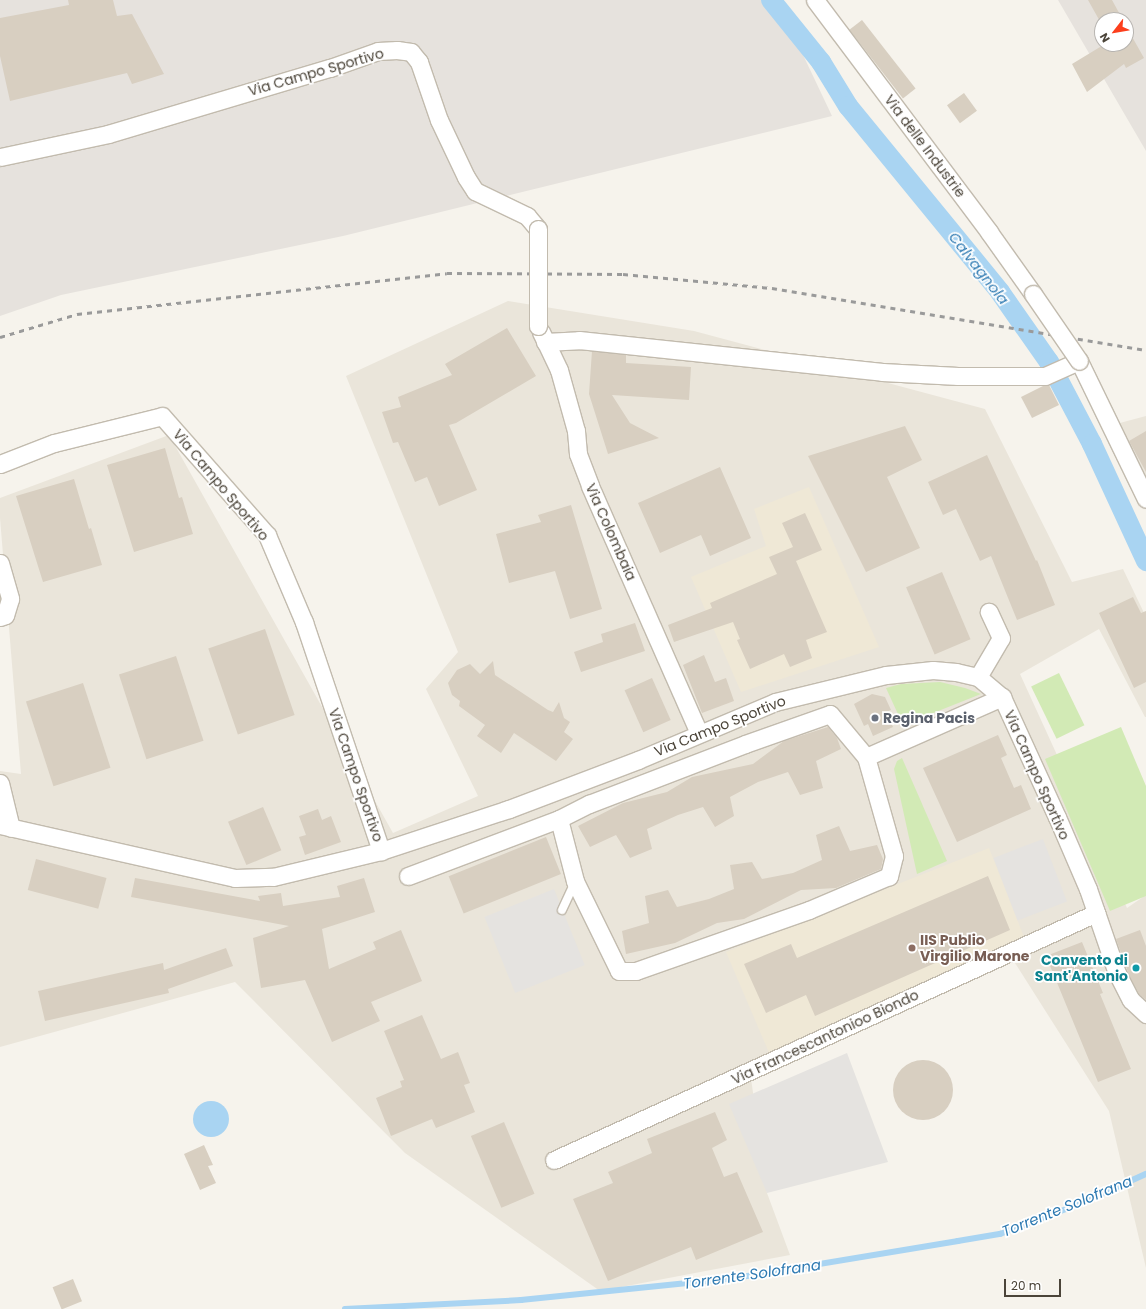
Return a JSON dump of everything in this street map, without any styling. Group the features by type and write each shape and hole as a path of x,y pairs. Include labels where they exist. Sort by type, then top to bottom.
{"street":[{"name":"Via delle Industrie","path":"816,0 989,232 1079,361 1146,499"},
{"name":"Via Campo Sportivo","path":"0,157 108,134 330,68 378,51 397,50 411,52 419,62 439,120 466,177 475,191 527,216 538,229 542,334"},
{"path":"542,334 579,340 882,372 958,376 1045,376 1079,361"},
{"name":"Via Colombaia","path":"542,334 559,370 576,430 580,461 700,733"},
{"name":"Via Campo Sportivo","path":"0,464 54,443 162,416 267,535 304,622 381,851"},
{"path":"0,562 10,599 5,615 0,617"},
{"path":"978,677 1001,638 989,612"},
{"name":"Via Campo Sportivo","path":"0,783 6,826 235,878 273,877 381,851 509,810 638,760 775,702 886,675 933,670 956,672 978,677 1002,697 1058,817 1096,913 1117,973 1131,1000 1146,1014"},
{"path":"866,757 1002,697"},
{"path":"408,876 559,819 589,804 701,761 830,714 866,757 894,856 889,876 823,904 636,971 619,971 575,881 559,819"},
{"name":"Via Francescantonioo Biondo","path":"554,1160 1096,913"}],"lane":[{"path":"562,910 575,881"}],"shaded area":[{"path":"0,0 777,0 832,116 343,236 61,295 0,316"},
{"path":"1058,0 1146,0 1146,151"},
{"path":"508,301 694,331 985,409 1072,582 1123,569 1146,617 1146,717 1099,629 1020,674 1127,908 1146,895 1146,1268 1109,1111 1008,952 749,1064 767,1193 790,1255 600,1291 405,1153 235,982 0,1047 0,771 21,774 0,518 0,498 169,435 393,833 478,796 426,689 458,652 346,376"},
{"path":"1146,416 1146,500 1116,424"},
{"path":"809,487 879,647 741,692 691,577 766,546 754,509"},
{"path":"1043,839 1067,902 1018,921 994,858"},
{"path":"989,848 1024,937 770,1055 726,952"},
{"path":"554,889 585,965 515,993 484,917"},
{"path":"847,1053 888,1162 767,1193 729,1104"}],"green space":[{"path":"1059,673 1084,725 1057,739 1031,687"},
{"path":"940,682 965,688 981,694 903,725 886,688 901,684"},
{"path":"1121,727 1146,786 1146,896 1110,911 1045,759"},
{"path":"902,758 947,861 917,874 894,769 897,761"}],"water":[{"path":"211,1101 224,1106 229,1119 224,1132 211,1137 198,1132 193,1119 198,1106"}],"building":[{"path":"68,0 113,0 117,16 132,14 164,74 132,84 127,73 10,101 0,56 0,18 69,5"},
{"path":"1088,0 1112,0 1119,12 1095,12"},
{"path":"862,20 916,89 903,98 849,30"},
{"path":"1134,40 1144,58 1126,68 1124,64 1087,92 1072,64 1094,51 1094,52 1134,52"},
{"path":"964,93 977,111 960,123 947,105"},
{"path":"507,328 536,376 456,423 449,425 477,490 439,506 427,477 415,482 398,442 393,443 382,412 401,407 398,397 452,375 445,364"},
{"path":"592,351 626,355 626,363 691,367 689,400 612,395 630,423 659,438 608,454 589,394"},
{"path":"1049,385 1059,405 1032,418 1021,397 1043,386"},
{"path":"905,426 922,460 887,477 920,548 866,572 808,456"},
{"path":"1146,431 1146,472 1129,441"},
{"path":"165,448 179,498 182,497 193,534 134,552 107,465"},
{"path":"987,455 1036,561 1037,560 1055,605 1017,620 991,556 980,561 956,509 943,515 928,482"},
{"path":"720,467 751,538 710,556 701,535 660,553 638,503"},
{"path":"74,479 89,529 91,528 102,565 43,582 16,496"},
{"path":"571,505 602,609 570,619 555,571 509,583 496,534 541,522 538,515"},
{"path":"805,513 822,550 796,561 827,632 806,640 812,658 790,667 784,654 750,669 737,640 740,639 733,622 674,642 668,625 712,608 710,603 777,574 769,557 793,547 782,523"},
{"path":"942,572 971,639 935,654 906,587"},
{"path":"1133,597 1141,613 1146,611 1146,682 1134,688 1099,613"},
{"path":"635,623 645,651 581,672 574,652 603,642 601,634"},
{"path":"265,629 295,715 238,735 208,649"},
{"path":"704,655 715,682 726,678 734,701 702,713 683,665"},
{"path":"176,656 204,741 146,759 119,675"},
{"path":"493,661 495,675 548,710 553,712 559,702 564,718 570,722 564,732 573,739 556,761 514,733 501,753 477,736 485,725 459,706 460,701 452,695 448,683 457,670 470,664 480,674"},
{"path":"652,678 671,720 643,732 625,690"},
{"path":"83,683 111,768 53,786 26,702"},
{"name":"Regina Pacis","path":"872,694 885,697 891,710 886,712 893,727 873,736 868,724 864,726 854,704"},
{"path":"828,727 837,738 841,749 816,761 823,788 800,795 788,772 758,782 730,797 734,816 715,827 703,807 678,815 647,829 652,849 630,858 616,835 590,847 578,826 623,803 667,792 692,777 753,764 784,741"},
{"path":"998,735 1007,755 1001,758 1014,788 1021,785 1031,809 957,842 923,768"},
{"path":"263,807 281,850 246,865 228,822"},
{"path":"318,809 322,820 331,816 341,842 305,855 299,837 306,835 299,816"},
{"path":"839,826 850,851 877,845 883,859 881,869 836,888 801,890 744,919 717,923 675,943 626,954 622,931 649,923 645,896 668,890 677,907 709,899 734,889 730,865 752,862 762,879 793,873 822,860 816,835"},
{"path":"546,837 561,874 464,913 449,876"},
{"path":"36,859 107,878 98,909 28,890"},
{"path":"988,876 1010,930 815,1016 806,995 766,1013 744,964 791,944 797,958"},
{"path":"135,878 260,901 258,896 281,893 283,906 340,897 337,886 364,878 375,912 322,929 329,969 376,949 373,942 401,930 422,981 371,1002 380,1021 332,1042 305,980 261,988 253,938 289,926 131,897"},
{"name":"Convento di Sant'Antonio","path":"1140,930 1146,946 1146,1000 1139,994 1129,975 1116,939"},
{"path":"1082,942 1103,993 1100,994 1131,1069 1098,1082 1046,956"},
{"path":"226,948 233,966 168,989 169,993 45,1021 38,991 163,963 164,970"},
{"path":"422,1015 441,1059 458,1052 470,1083 464,1085 475,1112 436,1128 432,1119 391,1136 376,1098 402,1087 400,1081 404,1080 384,1031"},
{"path":"923,1060 940,1065 948,1073 953,1090 948,1107 940,1115 923,1120 906,1115 898,1107 893,1090 898,1073 906,1065"},
{"path":"715,1112 727,1140 712,1148 724,1177 737,1172 763,1232 696,1260 691,1247 608,1281 573,1199 613,1183 608,1172 652,1153 647,1139"},
{"path":"504,1122 534,1194 501,1208 471,1136"},
{"path":"204,1145 213,1165 208,1166 216,1183 200,1190 184,1154"},
{"path":"73,1279 82,1301 61,1309 53,1287"}],"waterway":[{"name":"Calvagnola","path":"771,0 821,62 848,106 1000,292 1049,362 1092,444 1146,561"},
{"name":"Torrente Solofrana","path":"345,1309 521,1300 729,1279 1000,1234 1082,1203 1146,1174"}],"railway":[{"path":"0,337 77,314 447,273 623,274 772,288 1146,350"}],"place":[{"name":"Regina Pacis","path":"875,718"},
{"name":"IIS Publio Virgilio Marone","path":"912,948"},
{"name":"Convento di Sant'Antonio","path":"1136,968"}]}
